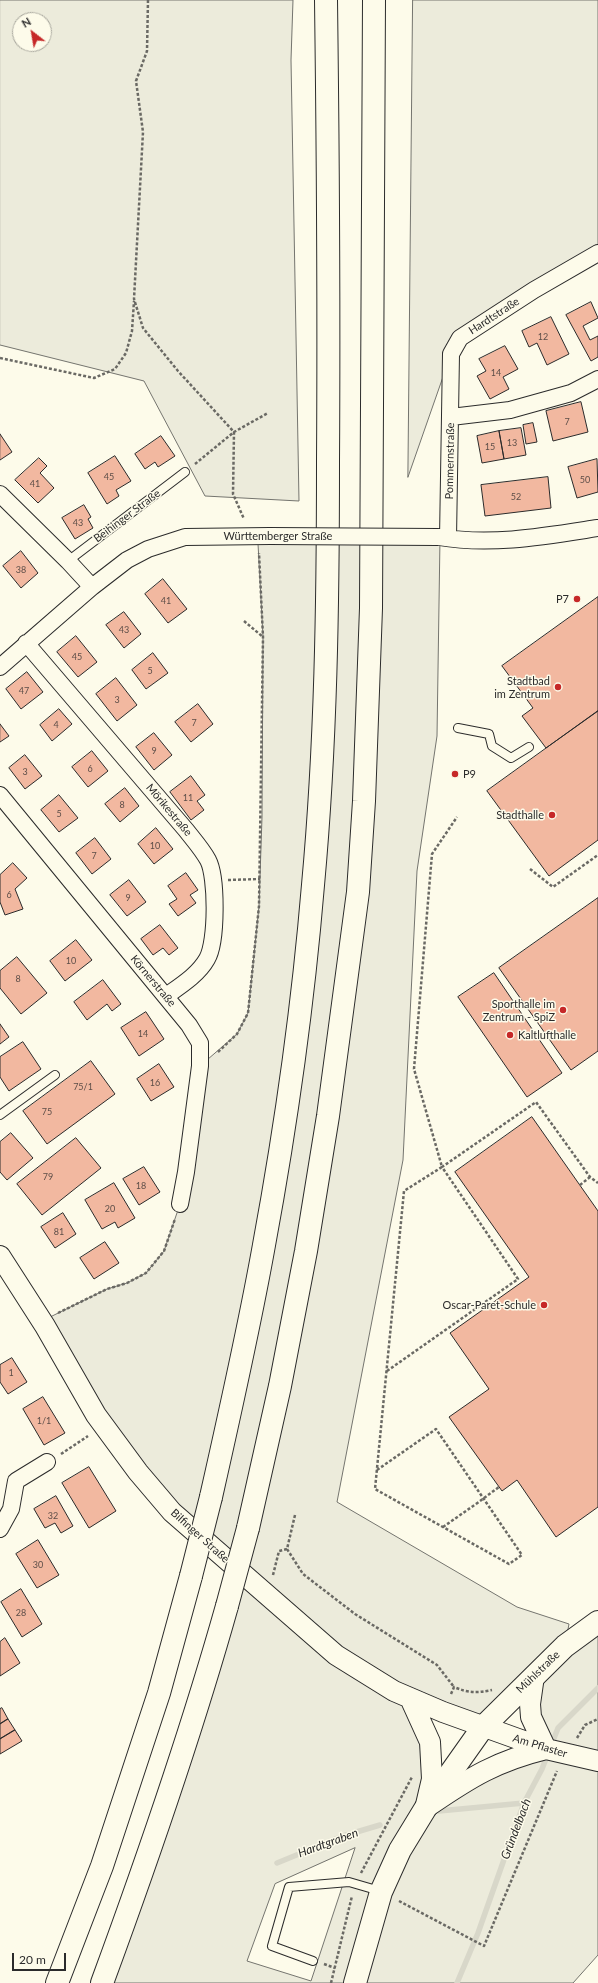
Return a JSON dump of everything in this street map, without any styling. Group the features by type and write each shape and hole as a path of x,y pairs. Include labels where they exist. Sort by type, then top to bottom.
{"main road":[{"path":"57,1983 107,1851 159,1693 191,1576 211,1497 239,1372 265,1243 286,1109 304,974 313,885 320,798 328,607 329,396 326,0"},
{"path":"102,1983 139,1881 198,1707 248,1528 280,1386 306,1252 328,1116 358,892 364,801 371,608 374,0"},
{"name":"Mühlstraße","path":"356,1983 381,1892 400,1850 425,1809 484,1727 565,1646 598,1622"}],"street":[{"name":"Hardtstraße","path":"451,417 451,354 460,338 534,290 598,253"},
{"name":"Pommernstraße","path":"443,537 451,417 510,410 571,392 598,379"},
{"path":"0,494 68,561 92,587"},
{"name":"Württemberger Straße","path":"0,667 92,587 127,560 184,536 443,537 530,539 598,528"},
{"name":"Mörikestraße","path":"26,643 186,830 208,860 214,880 214,928 207,959 187,981 166,996"},
{"name":"Körnerstraße","path":"0,795 190,1025 200,1042 200,1066 186,1172 180,1204"},
{"name":"Bilfinger Straße","path":"3,1267 42,1321 96,1415 138,1472 172,1512 336,1655 394,1691 484,1727"},
{"path":"0,1529 11,1509 16,1481 47,1462"},
{"path":"425,1809 466,1781 488,1769 505,1761 546,1749 531,1717 530,1704 534,1676"},
{"path":"410,1698 430,1742 432,1779 425,1809"},
{"name":"Am Pflaster","path":"484,1727 566,1755 598,1761"}],"lane":[{"name":"Beihinger Straße","path":"68,561 185,472"},
{"path":"458,728 489,734 492,746 511,758 529,747"},
{"path":"0,1115 55,1076"},
{"path":"313,1961 272,1946 289,1887 349,1882 381,1892"}],"path":[{"path":"0,358 94,378 115,369 126,353 132,331 144,132 136,81 146,51 148,0"},
{"path":"134,299 143,328 178,371 234,432 233,494 246,522 264,536 260,879 259,906 248,1014 237,1034 200,1066"},
{"path":"185,472 234,432 268,413"},
{"path":"244,621 263,637"},
{"path":"386,1372 518,1279 442,1167 414,1069 432,854 457,817"},
{"path":"530,869 553,887 598,855"},
{"path":"214,880 260,879"},
{"path":"377,1470 436,1429 522,1555 509,1564 375,1489 404,1191 442,1167 536,1102 590,1177 598,1183"},
{"path":"580,1185 590,1177"},
{"path":"42,1321 107,1289 128,1283 146,1273 164,1251 180,1204"},
{"path":"47,1462 79,1442"},
{"path":"443,1527 499,1487"},
{"path":"295,1515 287,1549 303,1574 355,1614 437,1665 454,1687"},
{"path":"279,1551 287,1549"},
{"path":"412,1907 484,1946 560,1763 585,1726 598,1719"}],"shaded area":[{"path":"0,0 293,0 291,60 299,501 205,496 144,381 0,345"},
{"path":"413,0 598,0 598,253 451,354 408,477"},
{"path":"258,536 440,538 437,736 417,871 403,1160 337,1502 517,1607 569,1624 565,1645 598,1622 598,1955 573,1983 98,1983 236,1573 172,1512 42,1321 107,1289 127,1283 146,1273 164,1251 180,1204 200,1066 237,1034 248,1013 259,906 262,817 263,637","holes":["534,1677 546,1750 425,1808 430,1742 410,1699 483,1727","355,1848 311,1981 247,1961 275,1884"]}],"building":[{"path":"591,302 598,318 583,326 590,340 598,336 598,357 591,361 566,315"},
{"path":"551,317 569,354 547,365 537,343 529,347 522,331"},
{"path":"505,346 518,369 503,377 509,389 490,399 477,376 486,371 479,359"},
{"path":"581,402 588,432 553,441 546,411"},
{"path":"533,423 537,442 526,444 523,425"},
{"path":"521,428 526,455 504,459 499,431"},
{"path":"499,431 504,459 482,463 477,436"},
{"path":"0,434 12,452 0,460"},
{"path":"161,436 175,456 158,467 155,462 145,469 135,454"},
{"path":"115,456 131,481 116,490 119,496 107,504 88,473"},
{"path":"39,458 47,466 40,473 54,488 38,503 15,480"},
{"path":"597,459 598,492 577,498 568,467"},
{"path":"548,477 551,508 485,516 481,485"},
{"path":"84,505 91,517 88,519 93,528 75,539 62,518"},
{"path":"21,551 38,573 21,588 3,566"},
{"path":"163,579 187,609 168,623 145,594"},
{"name":"Stadtbad im Zentrum","path":"598,597 598,711 546,748 522,716 533,708 502,666"},
{"path":"124,612 141,634 124,648 106,625"},
{"path":"76,636 97,662 78,677 57,652"},
{"path":"153,653 168,673 146,689 132,670"},
{"path":"27,672 43,692 21,709 6,689"},
{"path":"116,678 137,705 117,721 96,694"},
{"path":"198,704 213,724 191,742 175,722"},
{"path":"59,709 72,724 52,741 40,725"},
{"name":"Stadthalle","path":"598,711 598,840 549,876 487,791"},
{"path":"0,724 9,736 0,742"},
{"path":"154,733 172,755 154,770 136,747"},
{"path":"92,751 108,771 88,787 72,767"},
{"path":"25,755 42,776 25,789 9,768"},
{"path":"191,776 205,795 197,801 204,810 191,820 170,792"},
{"path":"125,788 139,806 120,822 105,804"},
{"path":"59,795 78,818 59,832 41,810"},
{"path":"156,828 173,849 154,864 138,844"},
{"path":"95,838 111,859 92,874 76,853"},
{"path":"13,863 27,878 15,889 23,909 5,915 0,902 0,875"},
{"path":"186,873 198,890 190,895 196,903 178,916 169,904 177,899 168,886"},
{"path":"129,880 146,902 127,916 110,895"},
{"name":"Sporthalle im Zentrum - SpiZ","path":"598,898 598,1051 571,1070 499,968"},
{"path":"160,925 178,948 169,955 163,948 153,955 141,939"},
{"path":"76,940 92,960 65,981 50,961"},
{"path":"17,957 47,993 21,1014 0,988 0,971"},
{"name":"Kaltlufthalle","path":"494,973 562,1073 527,1097 458,997"},
{"path":"103,980 121,1004 112,1011 107,1004 87,1020 74,1002"},
{"path":"146,1012 164,1039 139,1056 121,1028"},
{"path":"0,1024 9,1037 0,1044"},
{"path":"23,1042 41,1069 9,1091 0,1077 0,1057"},
{"path":"91,1061 115,1094 47,1144 23,1111"},
{"path":"159,1064 174,1087 151,1101 137,1079"},
{"name":"Oscar-Paret-Schule","path":"532,1117 598,1211 598,1507 556,1537 517,1480 502,1491 449,1417 489,1389 450,1333 529,1277 455,1172"},
{"path":"11,1133 33,1158 7,1180 0,1172 0,1142"},
{"path":"76,1138 101,1168 42,1215 17,1184"},
{"path":"144,1167 160,1192 139,1205 123,1179"},
{"path":"114,1183 135,1218 118,1228 115,1222 102,1229 85,1200"},
{"path":"63,1213 76,1234 55,1248 41,1227"},
{"path":"105,1242 119,1263 94,1279 80,1258"},
{"path":"12,1358 27,1382 8,1394 0,1382 0,1365"},
{"path":"43,1397 65,1433 44,1445 23,1409"},
{"path":"89,1467 116,1511 89,1528 62,1483"},
{"path":"56,1496 73,1526 61,1533 55,1523 45,1528 34,1509"},
{"path":"38,1540 59,1575 37,1588 16,1554"},
{"path":"21,1589 42,1624 22,1637 1,1602"},
{"path":"5,1638 20,1663 0,1676 0,1642"},
{"path":"2,1708 8,1719 0,1724 0,1709"},
{"path":"8,1719 15,1730 0,1739 0,1724"},
{"path":"15,1730 22,1741 0,1754 0,1739"}],"waterway":[{"name":"Gründelbach","path":"457,1983 478,1933 524,1803 542,1769 558,1728 598,1688"},
{"name":"Hardtgraben","path":"439,1811 524,1803"},
{"name":"Hardtgraben","path":"277,1863 343,1836 380,1825"}],"place":[{"name":"P7","path":"577,599"},
{"name":"Stadtbad im Zentrum","path":"558,687"},
{"name":"P9","path":"455,774"},
{"name":"Stadthalle","path":"552,815"},
{"name":"Sporthalle im Zentrum - SpiZ","path":"563,1010"},
{"name":"Kaltlufthalle","path":"510,1035"},
{"name":"Oscar-Paret-Schule","path":"544,1305"}]}
